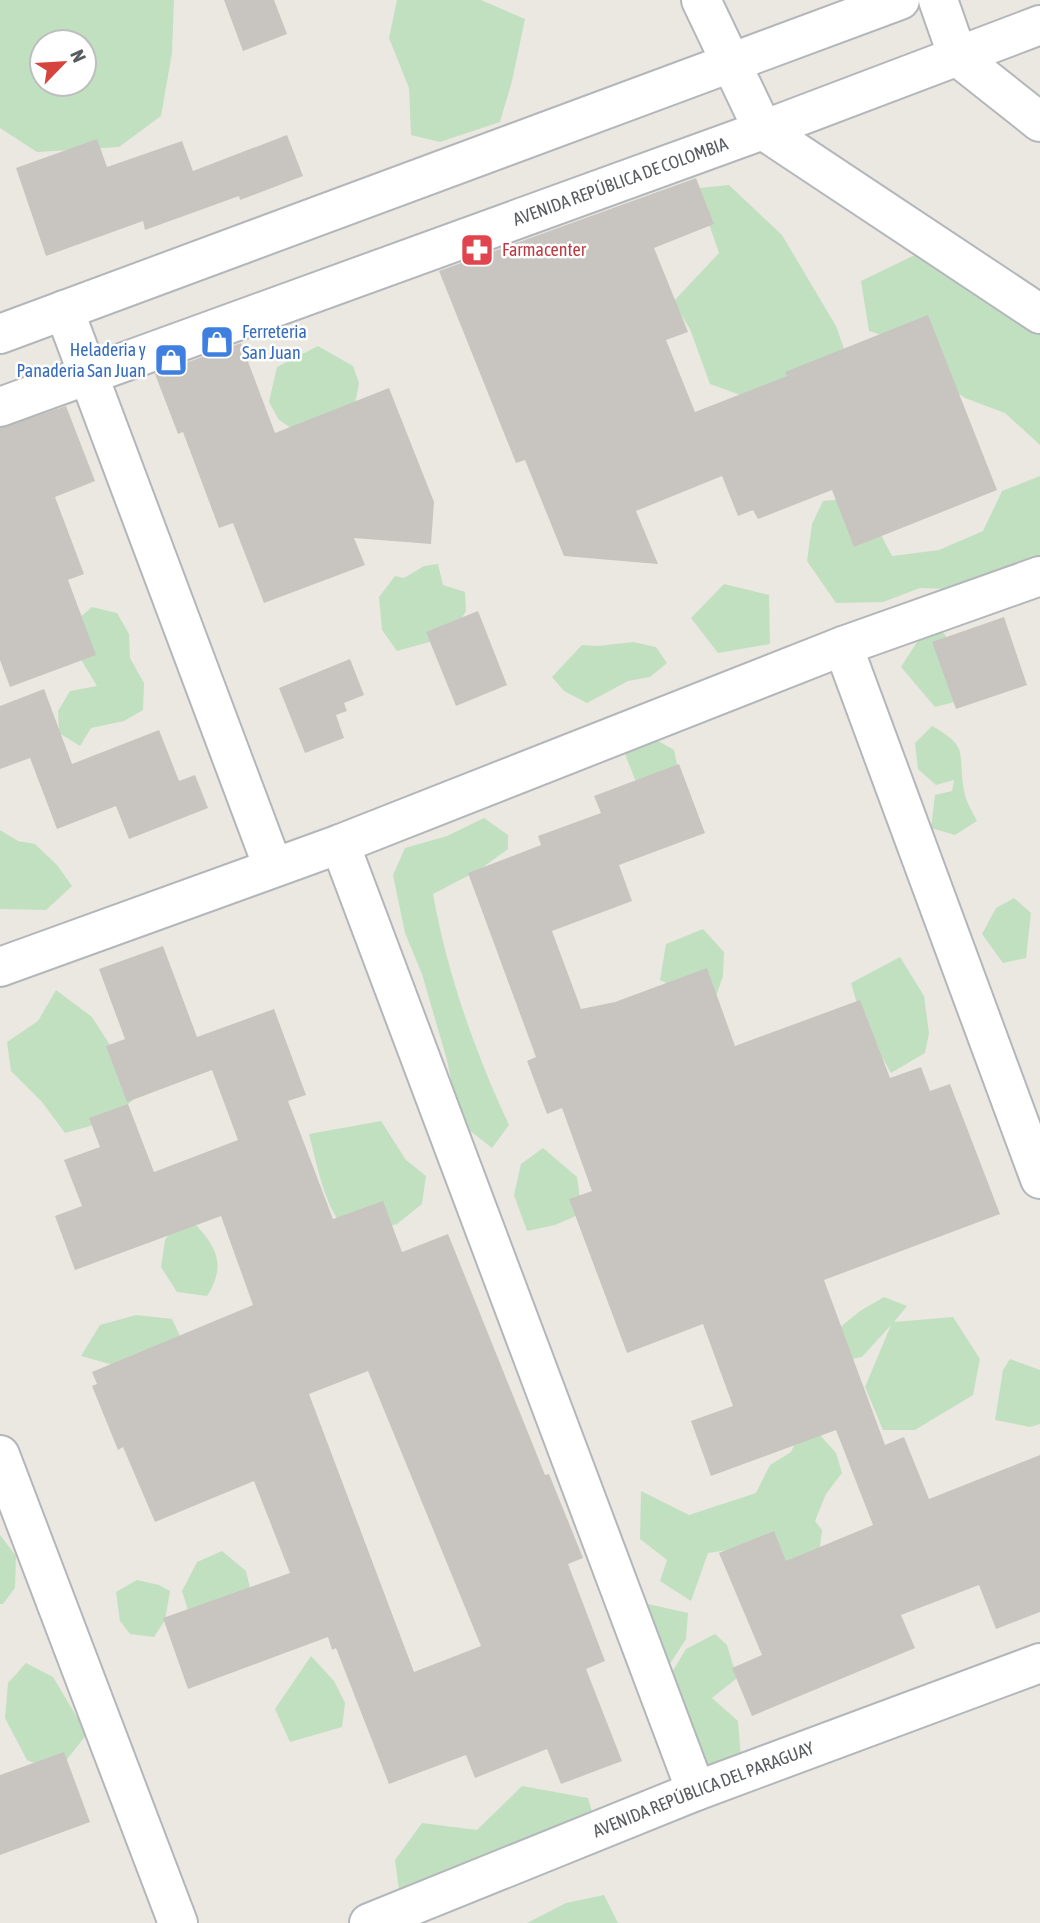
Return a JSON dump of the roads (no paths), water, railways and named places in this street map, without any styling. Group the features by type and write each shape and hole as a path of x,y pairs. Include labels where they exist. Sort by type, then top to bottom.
{"street":[{"path":"701,0 763,130 1040,314"},
{"path":"0,334 900,0"},
{"path":"938,0 958,57 1040,122"},
{"name":"AVENIDA REPÚBLICA DE COLOMBIA","path":"0,407 87,373 763,130 1040,26"},
{"path":"64,310 273,867"},
{"path":"0,967 340,844 843,646 1040,576"},
{"path":"843,646 1040,1179"},
{"path":"340,844 696,1791"},
{"path":"0,1455 178,1923"},
{"name":"AVENIDA REPÚBLICA DEL PARAGUAY","path":"369,1923 696,1791 1040,1663"}],"place":[{"name":"Farmacenter","path":"477,250"},
{"name":"Ferreteria San Juan","path":"217,342"},
{"name":"Heladeria y Panaderia San Juan","path":"171,360"}]}
